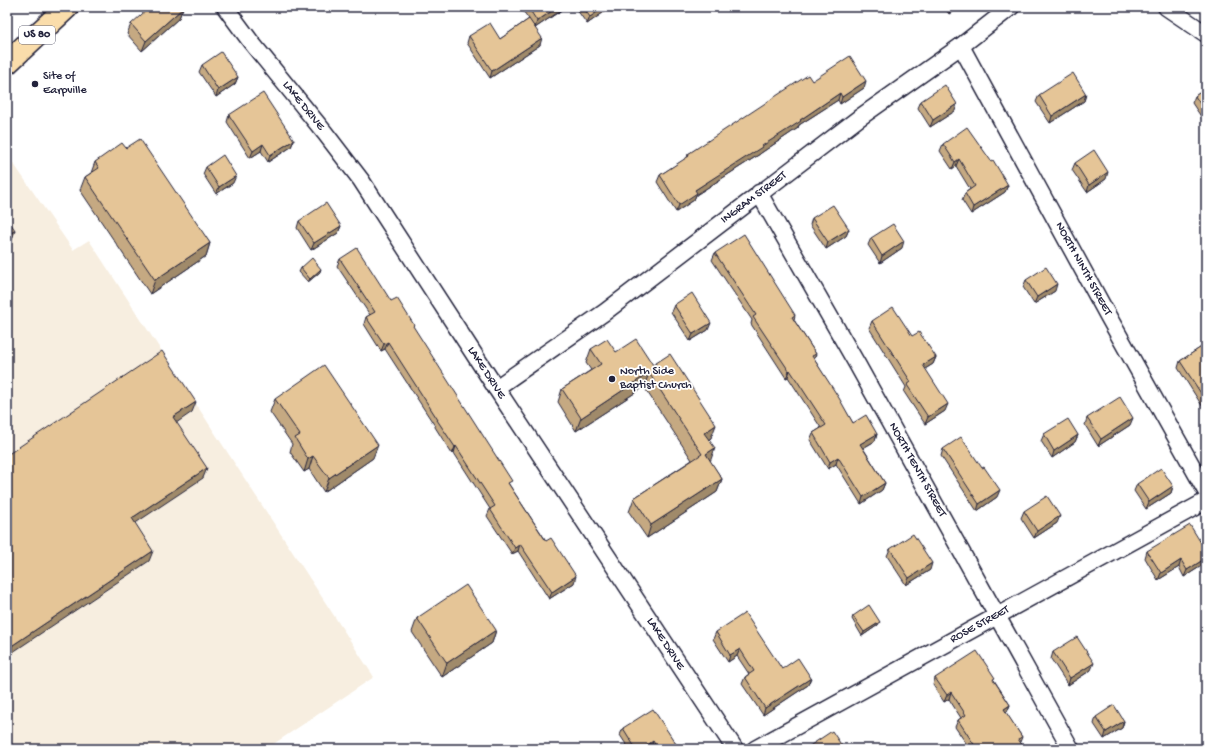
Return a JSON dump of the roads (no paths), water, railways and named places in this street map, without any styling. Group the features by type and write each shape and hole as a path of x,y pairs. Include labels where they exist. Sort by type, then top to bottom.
{"main road":[{"name":"US 80","path":"7,63 67,7"}],"street":[{"name":"LAKE DRIVE","path":"225,7 361,180 496,388 735,749"},
{"name":"INGRAM STREET","path":"496,388 605,312 759,193 860,118 961,46 1010,7"},
{"path":"1166,7 1206,34"},
{"name":"NORTH NINTH STREET","path":"961,46 1108,316 1206,491"},
{"name":"NORTH TENTH STREET","path":"759,193 857,364 1071,749"},
{"name":"ROSE STREET","path":"755,749 1206,501"}],"place":[{"name":"Site of Earpville","path":"35,84"},
{"name":"North Side Baptist Church","path":"612,379"}]}
